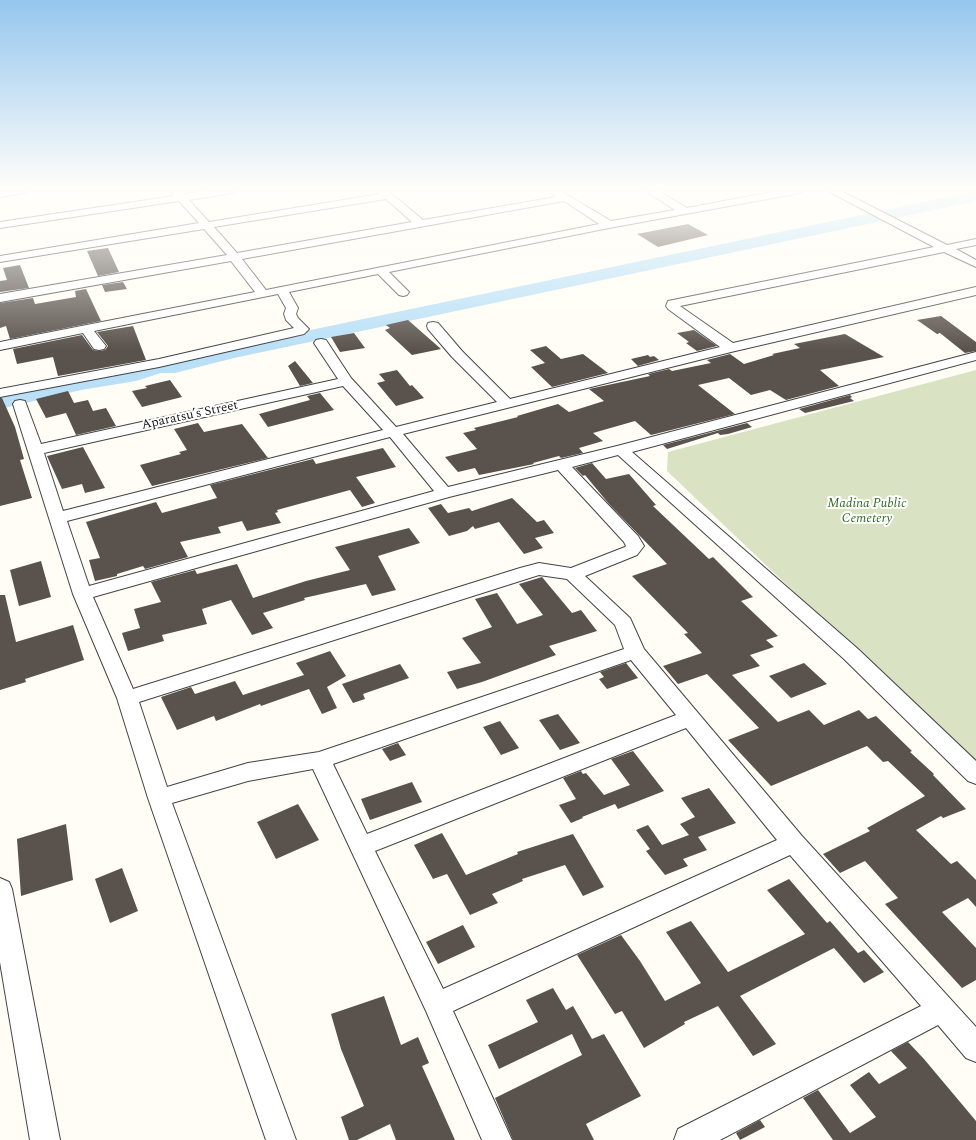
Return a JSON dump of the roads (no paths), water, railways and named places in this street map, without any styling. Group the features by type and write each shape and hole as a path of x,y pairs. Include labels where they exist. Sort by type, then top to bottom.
{"street":[{"path":"0,259 99,243"},
{"path":"222,243 263,294"},
{"path":"0,298 312,243"},
{"path":"0,346 519,243"},
{"path":"937,243 976,264"},
{"path":"730,348 672,306 672,304 970,243"},
{"path":"381,271 403,292"},
{"path":"0,393 159,363 299,331 303,329 292,320 290,314 292,308 282,290"},
{"path":"57,518 730,348 976,291"},
{"path":"433,326 457,354 507,404"},
{"path":"86,329 99,346"},
{"path":"321,343 346,381 393,432 444,493"},
{"path":"82,594 444,493 621,450 976,356"},
{"name":"Aparatsu’s Street","path":"35,450 346,381"},
{"path":"20,404 82,594 127,698 159,798 281,1140"},
{"path":"621,450 851,654 976,775"},
{"path":"127,698 526,572 539,569 573,574 631,552 635,546 562,465"},
{"path":"573,574 624,622 635,652 794,843 976,1048"},
{"path":"159,798 248,772 320,760 635,652"},
{"path":"361,846 690,718"},
{"path":"320,760 436,1005 497,1140"},
{"path":"436,1005 794,843"},
{"path":"0,889 45,1140"},
{"path":"689,1140 942,1009"}],"waterway":[{"path":"0,402 81,383 136,374 159,367 175,366 234,352 751,243"}],"park label":[{"name":"Madina Public Cemetery","path":"867,512"}]}
